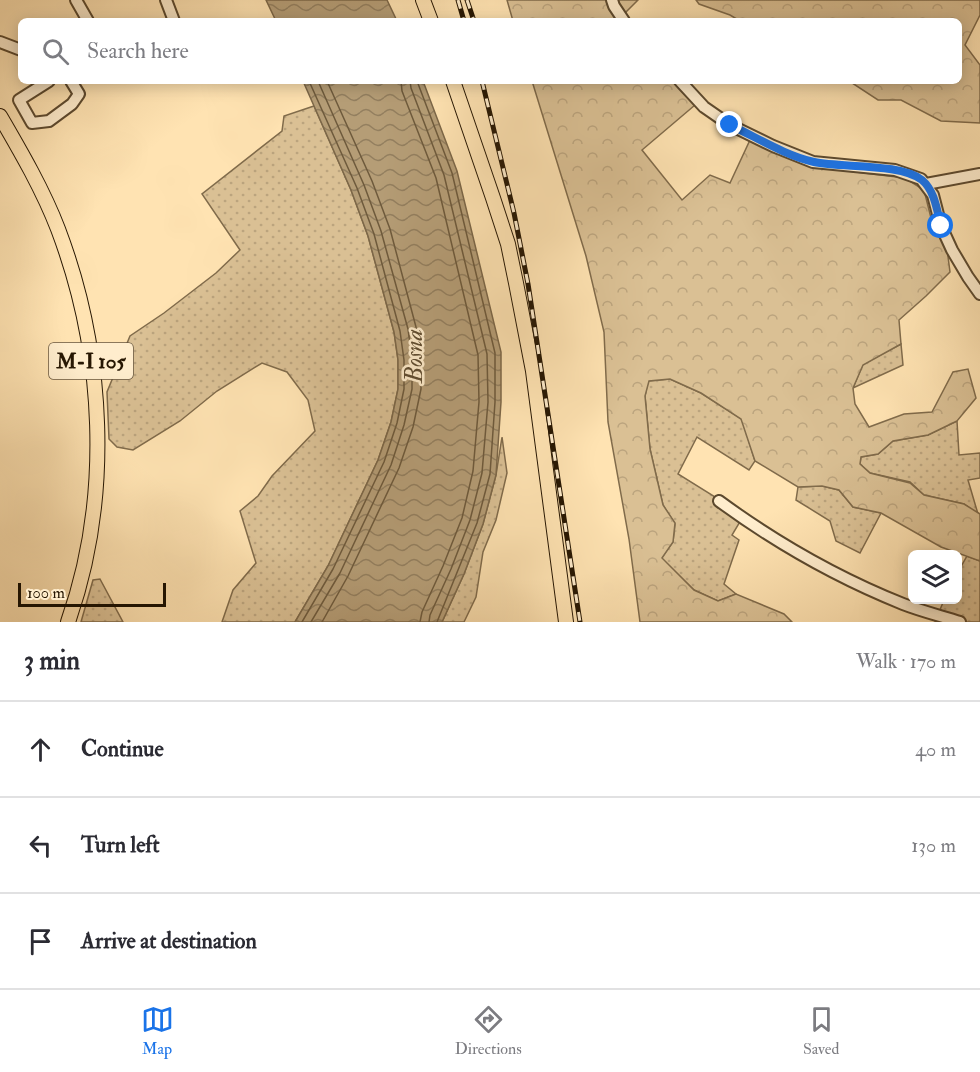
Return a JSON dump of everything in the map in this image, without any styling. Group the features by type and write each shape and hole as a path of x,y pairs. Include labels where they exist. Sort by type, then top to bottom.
{"main road":[{"path":"423,0 430,18"},
{"path":"454,84 508,244 533,371 566,622"},
{"name":"M-I 105","path":"0,116 31,171 57,229 77,290 95,393 98,446 94,496 87,554 68,622"}],"street":[{"path":"76,0 86,18"},
{"path":"166,0 173,18"},
{"path":"612,0 622,18"},
{"path":"0,42 18,49"},
{"path":"44,84 19,100 32,123 49,121 72,104 79,94 73,84"},
{"path":"683,84 704,107 730,125 813,162 895,170 921,179 933,195 941,226 952,250 980,294"},
{"path":"926,184 980,174"},
{"path":"719,501 768,534 831,570 903,604 960,622"}],"green space":[{"path":"507,0 638,0 620,18 512,18"},
{"path":"696,0 980,0 980,15 965,45 980,65 980,123 941,121 901,100 878,100 854,84 962,84 962,18 735,18 699,4"},
{"path":"533,84 675,84 695,105 642,150 682,200 710,175 730,183 750,140 815,167 905,178 924,190 931,218 947,249 950,272 899,320 901,344 863,365 853,388 855,404 869,427 904,414 932,412 953,372 968,369 976,398 957,421 928,435 893,441 878,454 861,457 860,464 870,473 910,483 924,495 964,504 980,514 980,561 962,555 962,550 941,547 881,513 853,507 839,490 822,486 798,487 755,461 741,419 701,393 670,379 649,381 645,396 650,449 663,505 675,523 673,542 662,558 694,590 718,601 736,594 784,614 792,622 640,622 629,539 608,422 604,332 586,256"},
{"path":"314,106 351,190 368,236 394,332 398,360 398,389 391,422 378,460 328,566 295,622 222,622 233,590 256,563 240,511 258,496 272,476 315,431 308,400 287,372 262,363 217,391 180,421 133,450 117,447 109,439 107,392 130,336 216,273 240,250 202,194 282,131 284,116"},
{"path":"901,344 903,365 853,388 863,364"},
{"path":"670,379 701,393 742,419 755,461 749,470 697,437 678,474 744,515 732,535 739,540 724,584 736,594 718,601 694,590 661,558 673,542 675,524 663,505 650,449 645,396 648,381"},
{"path":"957,421 959,455 980,453 980,478 968,480 978,514 964,504 924,495 910,482 870,473 860,464 861,457 878,454 893,441 928,435"},
{"path":"502,437 507,473 496,520 483,552 476,597 464,622 442,622 483,524 496,475"},
{"path":"822,486 839,490 853,507 881,513 860,553 836,541 830,521 796,500 798,487"},
{"path":"967,556 980,561 980,622 935,622 942,604 962,604 962,565"},
{"path":"100,579 123,622 81,622 93,580"}],"water":[{"path":"266,0 387,0 396,18 275,18"},
{"name":"Bosna","path":"304,84 424,84 457,171 501,352 501,402 496,475 483,524 442,622 295,622 328,566 378,460 391,422 398,389 398,360 394,332 368,236 351,190"}],"railway":[{"path":"458,0 463,18"},
{"path":"467,0 473,18"},
{"path":"483,84 514,213 528,284 580,622"}],"route":[{"path":"730,125 813,162 895,170 911,174 921,179 933,195 941,226"}]}
